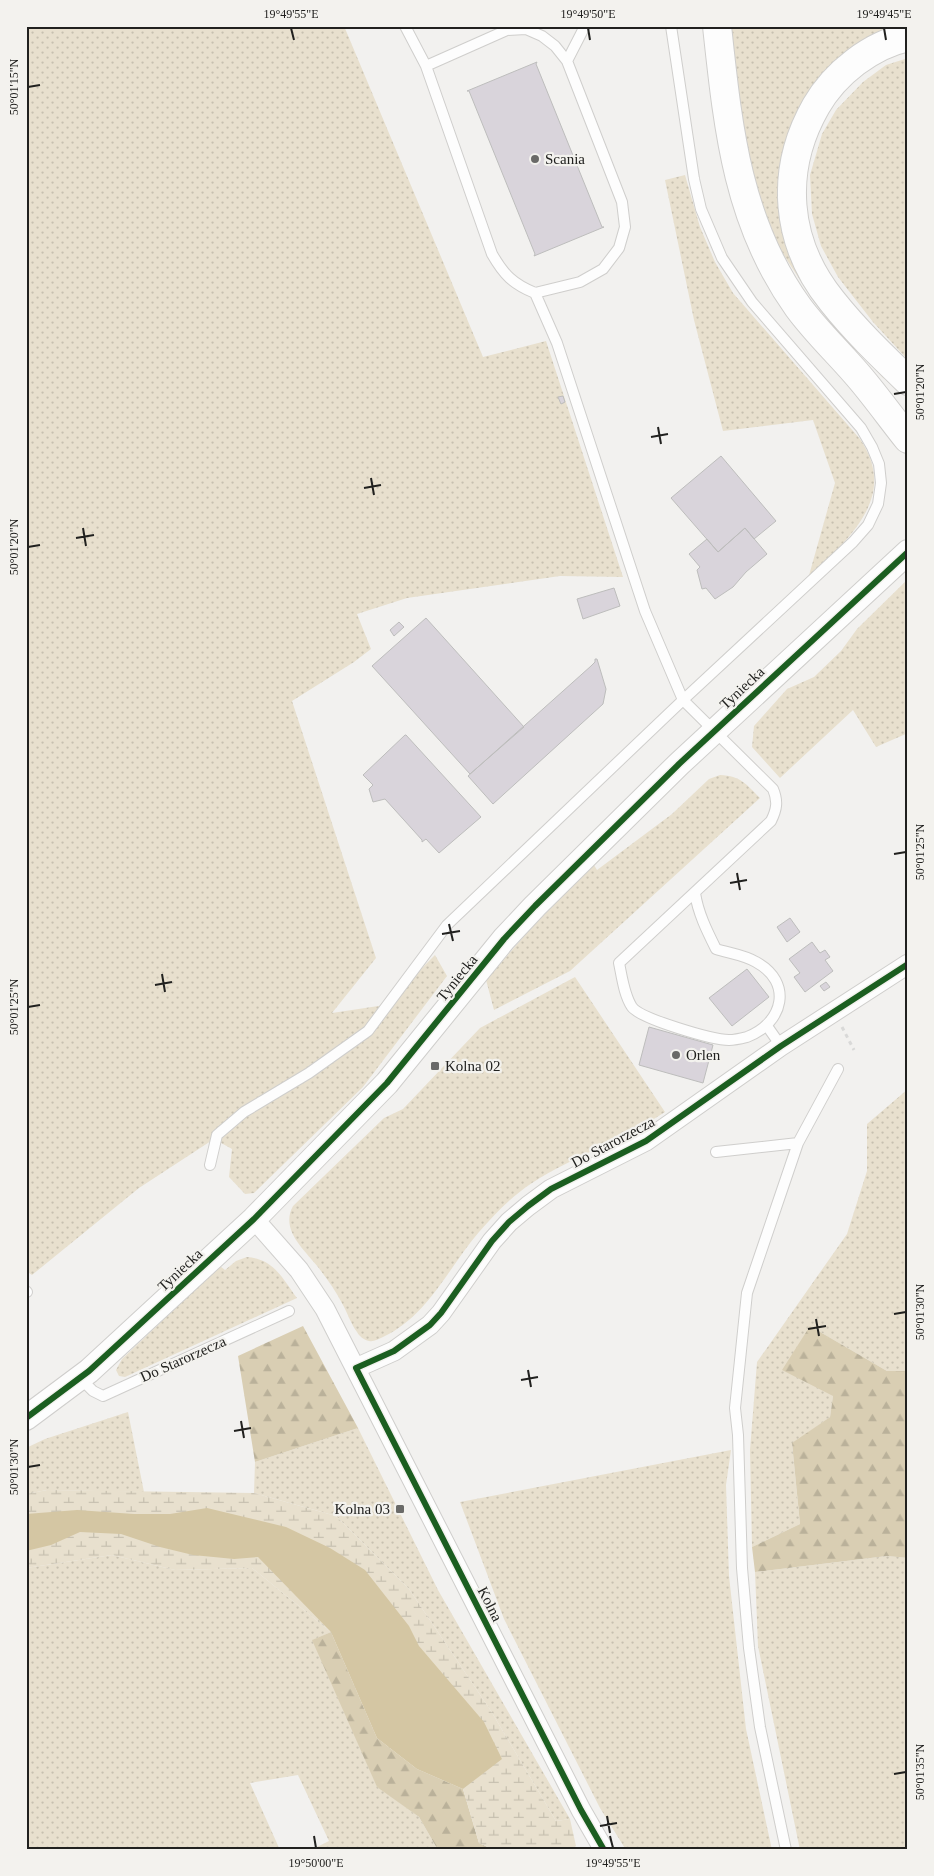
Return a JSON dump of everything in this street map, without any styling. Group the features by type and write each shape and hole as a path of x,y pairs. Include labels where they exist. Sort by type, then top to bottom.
{"highway":[{"path":"717,26 735,159 759,238 799,308 862,380 908,439"},
{"path":"908,37 880,46 853,64 824,92 808,121 794,159 791,201 796,231 808,264 831,300 870,344 908,381"}],"street":[{"name":"Tyniecka","path":"26,1418 80,1378 254,1218 387,1083 504,939 535,906 715,731 908,552"},
{"name":"Do Starorzecza","path":"356,1368 394,1351 430,1325 441,1313 492,1241 509,1222 528,1206 559,1185 646,1141 781,1046 908,964"},
{"path":"254,1218 313,1290 325,1308 356,1368"},
{"name":"Kolna","path":"356,1368 581,1810 604,1850"}],"lane":[{"path":"404,26 426,66 492,254 508,278 520,286 535,292 580,282 603,269 619,248 625,227 622,202 567,61 555,46 541,31 526,29 507,30 426,66"},
{"path":"567,61 585,26"},
{"path":"210,1165 217,1135 244,1112 309,1073 368,1031 447,925 683,700 853,542 868,525 878,504 881,483 879,464 861,428 752,302 722,258 714,242 701,209 694,179 670,26"},
{"path":"535,292 557,343 645,611 683,700 773,789 777,804 771,821 619,963 623,984 633,1008 654,1021 728,1040 747,1037 767,1026 779,1009 781,998 776,981 770,972 756,961 716,949 707,931 694,893"},
{"path":"767,1026 781,1046"},
{"path":"786,1850 760,1727 749,1648 742,1568 738,1436 735,1408 747,1293 798,1143 838,1069"},
{"path":"716,1152 798,1143"},
{"name":"Do Starorzecza","path":"80,1378 93,1391 103,1396 289,1311"}],"path":[{"path":"839,1022 854,1050"}],"green space":[{"path":"26,26 344,26 483,357 546,341 623,577 560,576 407,598 357,614 371,649 354,662 292,701 376,958 332,1013 385,1005 435,955 447,976 363,1087 254,1193 245,1194 229,1177 232,1149 214,1139 139,1188 32,1275 26,1271"},
{"path":"730,26 908,26 839,62 780,195 884,379 815,303 772,237 754,186 741,127"},
{"path":"908,58 908,360 873,322 838,277 821,246 812,214 810,175 822,134 836,110 863,82 886,65"},
{"path":"685,175 700,227 715,262 733,293 860,439 871,460 874,480 871,499 864,516 838,549 808,579 835,483 813,420 723,431 694,320 665,180"},
{"path":"908,579 908,733 876,747 853,710 780,778 752,747 754,726 787,689 814,677 841,651 857,629"},
{"path":"720,775 738,779 760,798 570,971 494,1010 486,980 533,926 594,865 597,870 672,814 709,779"},
{"path":"575,977 665,1112 632,1131 548,1173 525,1188 504,1206 479,1232 436,1290 413,1317 383,1337 374,1341 364,1339 355,1329 331,1285 295,1239 289,1223 293,1206 384,1118 403,1109 480,1028"},
{"path":"908,1089 908,1371 887,1371 810,1326 833,1396 830,1417 792,1444 800,1524 752,1547 750,1450 757,1362 847,1234 867,1171 867,1124"},
{"path":"247,1257 264,1261 271,1266 282,1277 297,1298 125,1377 119,1376 116,1370 122,1359 220,1266 225,1270 236,1261"},
{"path":"303,1326 358,1428 255,1462 238,1356"},
{"path":"810,1326 887,1371 908,1371 908,1558 887,1556 755,1572 752,1547 800,1524 792,1443 830,1417 833,1396 782,1370"},
{"path":"128,1412 144,1492 47,1490 26,1494 26,1448 45,1439"},
{"path":"358,1428 438,1590 570,1819 556,1821 491,1711 409,1589 336,1516 254,1493 255,1462"},
{"path":"731,1450 726,1485 729,1576 746,1729 772,1850 626,1850 600,1808 504,1619 460,1502"},
{"path":"47,1490 254,1493 336,1516 409,1589 491,1711 556,1821 570,1819 576,1846 571,1850 494,1850 479,1843 463,1789 502,1758 417,1769 377,1738 331,1632 252,1568 175,1570 112,1555 26,1568 26,1494"},
{"path":"112,1555 175,1570 252,1568 331,1632 313,1640 377,1786 419,1817 438,1850 311,1850 329,1841 298,1775 250,1783 280,1850 26,1850 26,1568"},
{"path":"887,1556 908,1558 908,1850 800,1850 758,1646 755,1572"},
{"path":"331,1632 377,1738 417,1769 463,1789 479,1843 494,1850 438,1850 419,1817 377,1787 312,1640"}],"shaded area":[{"path":"207,1508 286,1527 330,1548 365,1570 409,1626 419,1646 484,1722 502,1759 463,1789 417,1769 377,1738 331,1632 258,1557 234,1559 193,1555 160,1547 121,1534 80,1532 51,1545 26,1551 26,1514 77,1510 134,1514 170,1514"}],"building":[{"name":"Scania","path":"537,62 536,64 602,227 604,227 534,256 535,254 469,91 467,91"},
{"path":"563,396 565,402 561,404 558,397"},
{"path":"721,456 776,521 754,539 745,528 718,552 671,498"},
{"path":"745,528 767,554 746,572 733,587 715,599 706,588 702,589 697,570 700,567 689,554 707,539 718,552"},
{"path":"614,588 620,606 583,619 577,599"},
{"path":"426,618 524,727 470,774 372,666"},
{"path":"399,622 404,627 394,636 390,630"},
{"path":"595,659 597,659 606,689 603,704 493,804 468,776 591,666"},
{"path":"405,735 481,817 439,853 426,839 422,842 385,799 373,802 369,789 373,785 363,775"},
{"path":"790,918 800,932 787,942 777,927"},
{"path":"812,942 820,953 825,950 830,957 825,960 833,971 805,992 794,977 800,973 789,959"},
{"path":"747,969 769,997 732,1026 709,998"},
{"path":"826,982 830,987 824,991 820,986"},
{"name":"Orlen","path":"649,1027 713,1045 703,1083 639,1065"}],"cycle path":[{"path":"26,1418 89,1371 254,1219 387,1083 504,939 535,906 679,764 908,552"},
{"path":"604,1850 581,1810 356,1368 394,1351 430,1325 441,1313 492,1241 509,1222 551,1189 646,1141 781,1046 908,964"}],"place":[{"name":"Scania","path":"535,159"},
{"name":"Orlen","path":"676,1055"},
{"name":"Kolna 02","path":"435,1066"},
{"name":"Kolna 03","path":"400,1509"}]}
